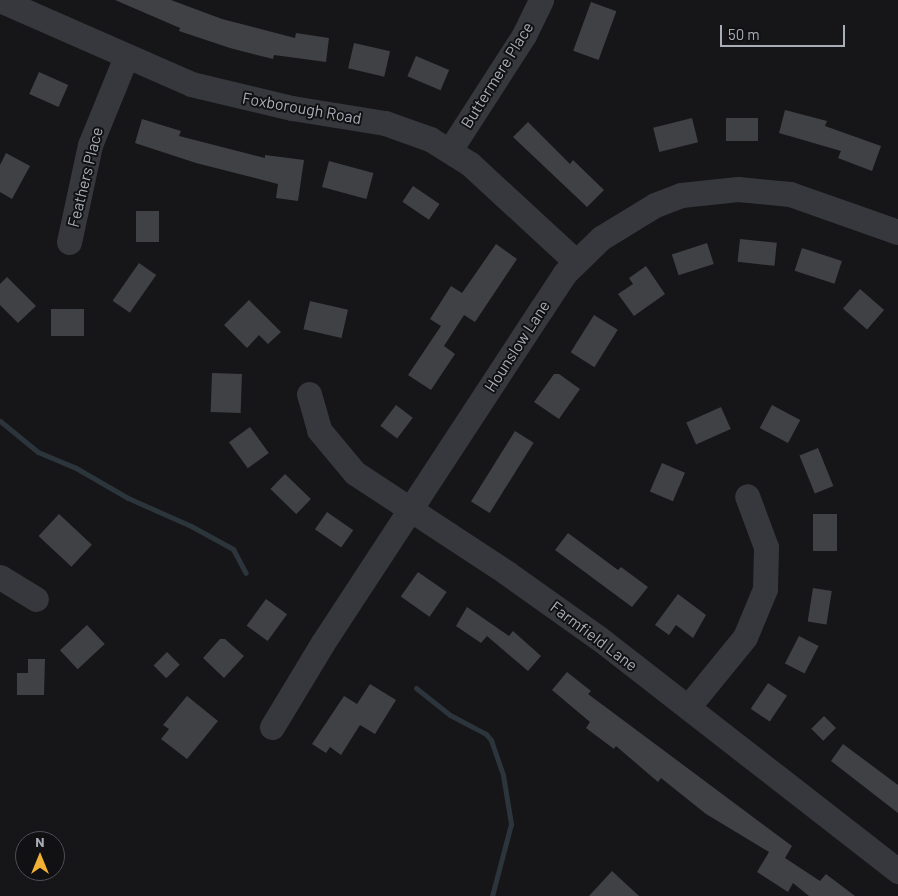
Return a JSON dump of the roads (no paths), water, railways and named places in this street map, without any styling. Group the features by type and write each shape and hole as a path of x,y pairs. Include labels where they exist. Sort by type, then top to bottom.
{"street":[{"name":"Foxborough Road","path":"0,0 126,57 192,84 292,108 385,123 450,150 470,164 576,261"},
{"name":"Buttermere Place","path":"450,150 524,35 541,0"},
{"name":"Feathers Place","path":"69,242 90,144 126,57"},
{"name":"Hounslow Lane","path":"272,727 410,510 576,261 600,238 641,212 681,196 709,190 738,189 790,194 898,232"},
{"name":"Farmfield Lane","path":"309,394 319,430 344,463 410,510 547,600 898,871"},
{"path":"688,707 745,637 765,589 766,547 747,496"},
{"path":"0,577 36,599"}],"waterway":[{"path":"0,421 38,452 76,468 128,498 191,526 233,549 246,573"},
{"path":"416,688 450,715 486,734 491,740 503,775 511,824 492,896"}]}
